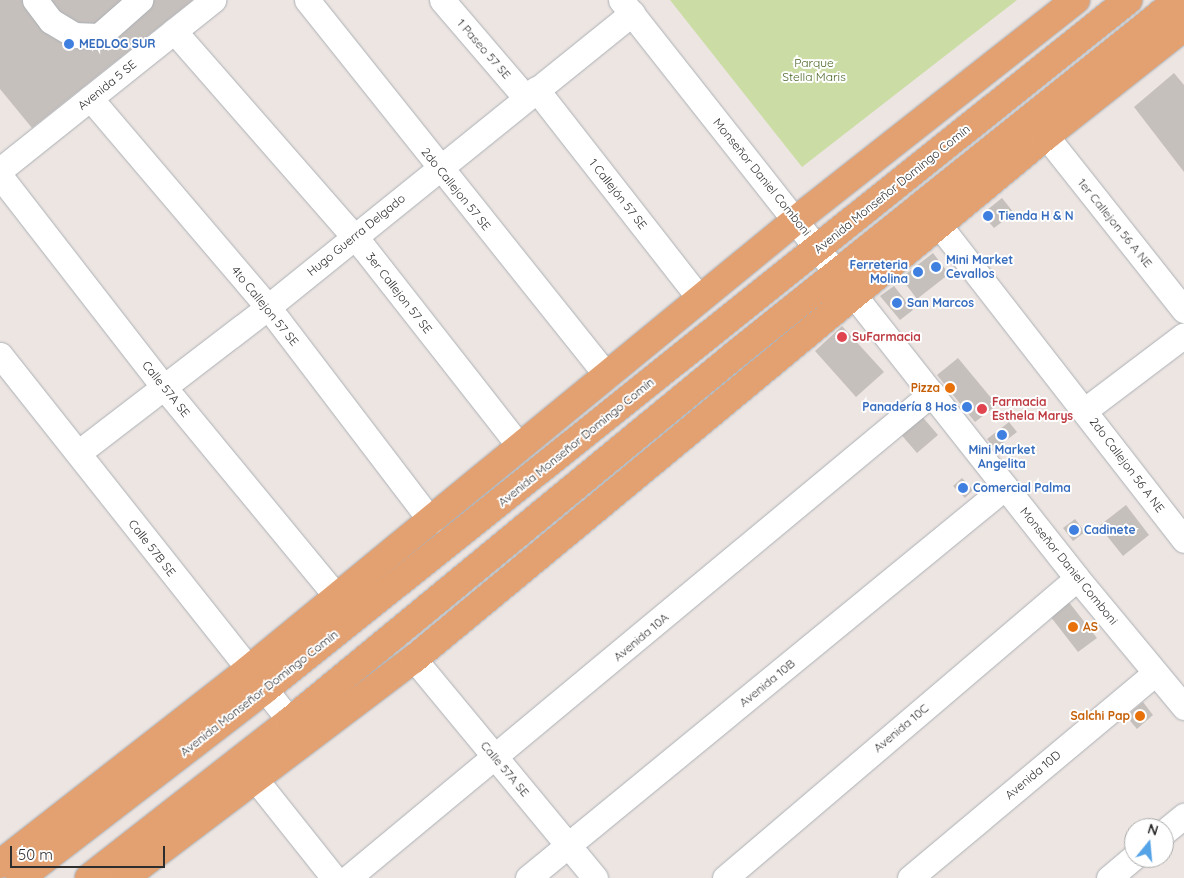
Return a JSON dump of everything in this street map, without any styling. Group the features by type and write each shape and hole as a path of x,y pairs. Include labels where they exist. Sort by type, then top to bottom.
{"main road":[{"name":"Avenida Monseñor Domingo Comín","path":"20,878 256,680 337,598 796,220 1076,0"},
{"name":"Avenida Monseñor Domingo Comín","path":"0,864 256,680 819,248 1128,0"},
{"path":"124,878 256,780 297,731 838,272 1178,0"},
{"path":"89,878 297,731 414,659 855,293 939,226 1046,136 1184,26"}],"street":[{"path":"35,0 51,21 74,35 99,36 140,0"},
{"name":"Avenida 5 SE","path":"0,170 213,0"},
{"name":"2do Callejon 57 SE","path":"307,0 438,167 607,376"},
{"name":"1 Paseo 57 SE","path":"442,0 531,94"},
{"name":"Hugo Guerra Delgado","path":"78,453 268,307 438,167 531,94 626,7"},
{"name":"Monseñor Daniel Comboni","path":"626,7 855,293 1077,578 1184,706"},
{"name":"3er Callejon 57 SE","path":"174,31 354,237 520,447"},
{"name":"1 Callejón 57 SE","path":"531,94 700,299"},
{"name":"4to Callejon 57 SE","path":"90,98 268,307 430,521"},
{"name":"1er Callejon 56 A NE","path":"1046,136 1184,310"},
{"name":"Calle 57A SE","path":"0,176 163,386 337,598"},
{"name":"2do Callejon 56 A NE","path":"939,226 1085,410 1184,540"},
{"path":"1085,410 1184,335"},
{"name":"Calle 57B SE","path":"0,355 297,731"},
{"name":"Avenida 10A","path":"348,878 496,758 932,393"},
{"name":"Avenida 10B","path":"528,878 1005,487"},
{"name":"Avenida 10C","path":"724,878 1077,578"},
{"name":"Calle 57A SE","path":"414,659 596,878"},
{"name":"Avenida 10D","path":"910,878 1155,672"},
{"path":"256,780 334,878"},
{"path":"1174,824 1184,816"},
{"path":"1109,878 1124,865"}],"green space":[{"name":"Parque Stella Maris","path":"670,0 1017,0 802,167"}],"building":[{"name":"MEDLOG SUR","path":"0,0 193,0 32,128 0,89"},
{"path":"1174,73 1184,85 1184,172 1134,107"},
{"path":"1002,198 1014,213 994,228 982,214"},
{"path":"933,253 949,274 917,299 901,278"},
{"name":"San Marcos","path":"894,286 913,310 900,320 880,296"},
{"path":"842,326 884,372 856,397 815,351"},
{"path":"958,358 997,405 975,422 937,375"},
{"path":"919,413 938,435 917,453 898,431"},
{"name":"Mini Market Angelita","path":"1009,422 1017,432 995,449 987,439"},
{"name":"Comercial Palma","path":"962,478 973,490 965,498 953,486"},
{"path":"1126,505 1149,535 1123,556 1099,526"},
{"name":"Cadinete","path":"1075,519 1085,532 1073,541 1063,528"},
{"name":"AS","path":"1068,601 1097,638 1078,652 1050,616"},
{"name":"Salchi Pap","path":"1143,702 1153,715 1137,729 1126,716"}],"place":[{"name":"MEDLOG SUR","path":"69,44"},
{"name":"Tienda H & N","path":"988,216"},
{"name":"Mini Market Cevallos","path":"936,267"},
{"name":"Ferreteria Molina","path":"918,272"},
{"name":"San Marcos","path":"897,303"},
{"name":"SuFarmacia","path":"842,337"},
{"name":"Pizza","path":"950,388"},
{"name":"Panadería 8 Hos","path":"967,407"},
{"name":"Farmacia Esthela Marys","path":"982,409"},
{"name":"Mini Market Angelita","path":"1002,435"},
{"name":"Comercial Palma","path":"963,488"},
{"name":"Cadinete","path":"1074,530"},
{"name":"AS","path":"1073,627"},
{"name":"Salchi Pap","path":"1140,716"}]}
